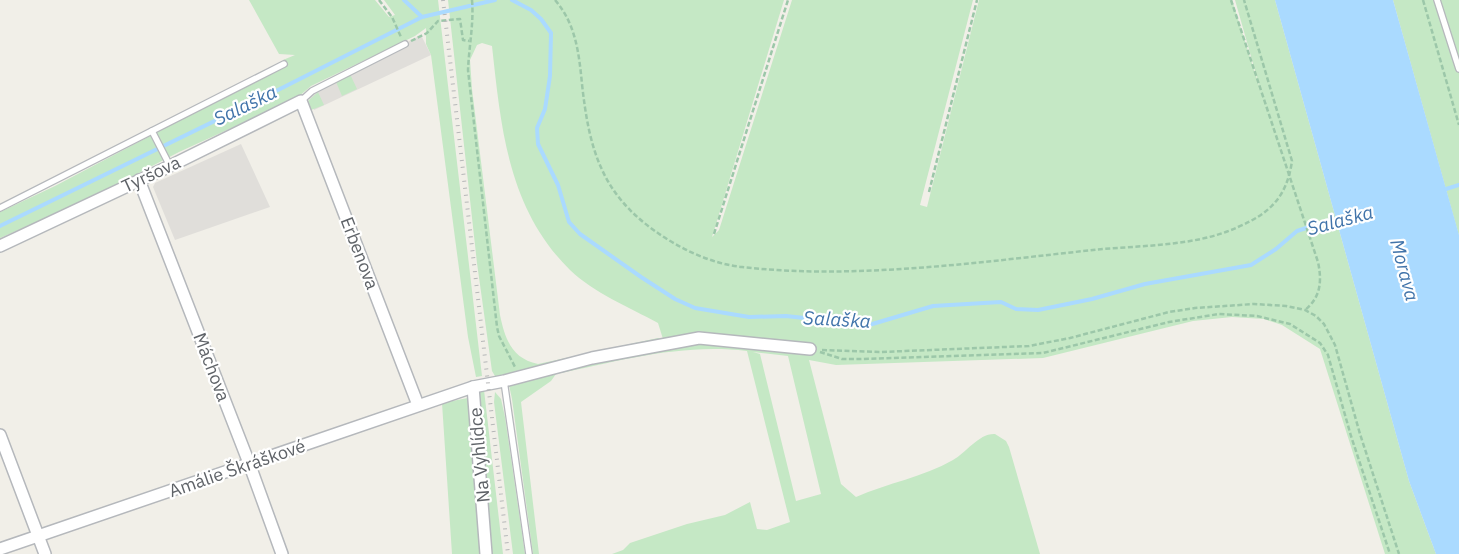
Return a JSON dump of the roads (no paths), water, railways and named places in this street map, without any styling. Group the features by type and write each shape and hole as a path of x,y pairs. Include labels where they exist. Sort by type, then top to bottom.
{"street":[{"name":"Tyršova","path":"0,246 170,166 301,101"},
{"name":"Erbenova","path":"301,101 418,405"},
{"name":"Máchova","path":"139,180 250,463 282,554"},
{"name":"Na Vyhlídce","path":"486,554 474,386 504,382 592,358 699,338 810,349"},
{"name":"Amálie Škráškové","path":"0,550 474,386"},
{"path":"0,434 45,554"}],"lane":[{"path":"1437,0 1459,69"},
{"path":"301,101 312,92 405,44"},
{"path":"0,208 284,64"},
{"path":"152,131 170,166"},
{"path":"504,382 529,554"}],"water":[{"name":"Morava","path":"1275,0 1393,0 1459,235 1459,554 1436,554 1409,481"}],"waterway":[{"path":"404,0 422,17"},
{"name":"Salaška","path":"0,226 422,17 495,0"},
{"name":"Salaška","path":"512,0 531,10 541,19 551,33 550,76 545,109 537,128 538,144 558,185 569,222 580,234 641,277 675,299 695,308 749,317 786,316 869,325 933,306 1001,302 1016,309 1038,310 1092,299 1145,284 1251,265 1276,249 1297,231 1340,217"},
{"path":"1446,189 1459,185"}],"railway":[{"path":"443,0 508,554"}]}
